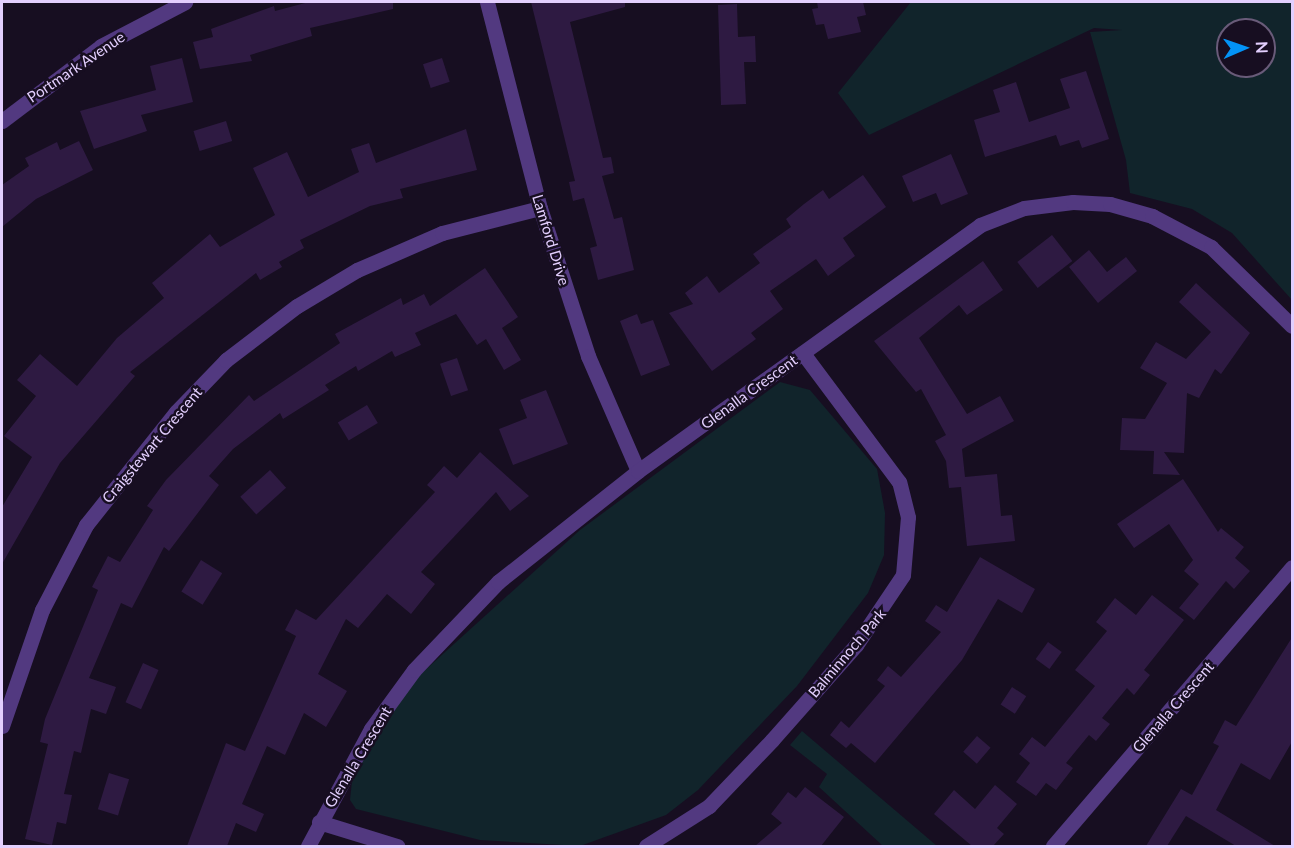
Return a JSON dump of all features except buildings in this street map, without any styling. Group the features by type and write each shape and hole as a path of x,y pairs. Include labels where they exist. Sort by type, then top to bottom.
{"street":[{"name":"Portmark Avenue","path":"2,121 101,46 185,2"},
{"name":"Lamford Drive","path":"487,2 540,208 588,356 638,471"},
{"name":"Glenalla Crescent","path":"308,846 371,729 421,662 498,582 638,471 980,225 1024,208 1073,202 1110,204 1183,230 1242,273 1293,326"},
{"name":"Craigstewart Crescent","path":"2,726 42,610 86,525 176,412 226,360 297,306 357,270 442,233 540,208"},
{"name":"Balminnoch Park","path":"646,846 709,806 772,740 856,645 903,575 908,517 899,482 803,352"},
{"name":"Glenalla Crescent","path":"1053,846 1293,567"},
{"path":"319,822 397,846"}],"shaded area":[{"path":"911,2 1292,2 1292,300 1232,233 1192,209 1130,193 1126,160 1090,32 1122,30 1094,28 869,135 838,93"},
{"path":"780,382 810,390 877,469 885,513 884,555 868,593 797,686 698,790 666,815 580,846 480,840 356,809 350,800 352,781 391,701 580,530"},
{"path":"802,731 937,846 883,846 819,787 827,774 790,745"}]}
